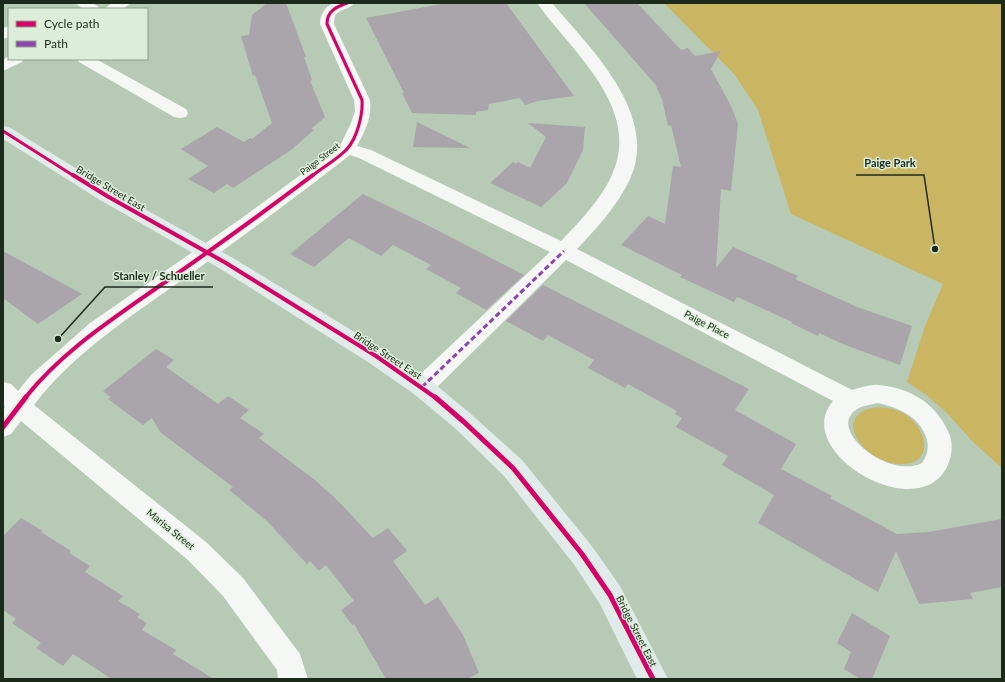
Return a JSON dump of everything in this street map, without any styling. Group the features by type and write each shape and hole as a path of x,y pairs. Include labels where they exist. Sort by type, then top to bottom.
{"main road":[{"name":"Bridge Street East","path":"3,131 107,196 232,267 422,387 513,468 558,522 610,595 653,679"}],"street":[{"path":"82,3 92,8"},
{"path":"113,8 124,3"},
{"name":"Paige Street","path":"3,428 11,399 39,382 88,337 205,252 246,225 347,149 360,123 363,111 362,100 327,24 327,17 334,8 347,3"},
{"path":"422,387 564,250 603,206 615,190 626,166 628,132 624,116 615,95 603,75 544,3"},
{"path":"3,66 14,60"},
{"path":"87,60 180,113"},
{"name":"Paige Street","path":"347,149 365,154 564,250"},
{"name":"Paige Place","path":"564,250 837,392 849,400"},
{"name":"Marisa Street","path":"11,399 197,551 233,587 290,664 293,679"}],"shaded area":[{"path":"664,3 1002,3 1002,468 972,441 946,412 926,395 907,382 925,326 943,284 791,214 758,110 735,75"},
{"path":"879,407 899,411 907,415 916,424 923,438 924,446 923,453 919,458 913,462 903,464 889,462 875,457 857,438 853,428 855,418 864,411"}],"building":[{"path":"267,3 286,3 306,57 304,57 312,80 310,81 325,117 311,129 314,130 291,150 233,188 227,184 214,193 188,179 208,166 181,149 217,127 244,142 250,138 252,139 272,123 255,75 253,76 241,36 249,35 252,15"},
{"path":"447,3 506,3 574,96 538,101 525,105 520,98 489,104 488,110 476,112 476,115 412,113 402,93 404,93 366,18"},
{"path":"584,3 637,3 681,50 688,48 695,56 721,51 711,69 732,108 738,124 731,191 721,189 716,268 733,247 798,276 795,279 857,307 912,326 900,365 845,345 819,333 818,336 791,323 792,322 737,297 734,302 680,277 682,275 621,245 648,216 665,224 673,166 681,167 671,125 668,126 662,99 655,84"},
{"path":"417,122 470,148 413,147"},
{"path":"528,123 585,127 583,150 567,183 541,207 490,183 513,162 516,164 518,162 530,168 546,137"},
{"path":"363,194 524,275 486,310 456,293 461,288 426,269 431,265 393,245 381,256 349,238 314,267 290,254"},
{"path":"3,251 82,294 38,324 3,298"},
{"path":"543,285 749,389 735,410 796,444 781,469 832,496 830,498 897,534 928,532 1002,519 1002,587 970,593 973,599 919,604 896,551 878,592 758,523 774,495 722,465 728,456 676,427 682,418 675,414 677,411 628,384 625,388 588,368 594,360 548,335 543,341 506,321"},
{"path":"156,349 174,360 166,367 218,404 228,396 249,410 240,418 264,434 259,438 315,480 337,500 373,538 388,528 407,551 393,561 425,605 438,597 463,635 479,673 467,679 386,679 354,624 352,625 341,610 354,601 326,565 319,571 310,561 307,564 267,521 229,490 233,487 160,432 152,418 143,425 108,399 111,397 103,391"},
{"path":"21,518 43,531 41,532 71,551 69,553 90,566 85,572 123,596 118,601 140,614 137,617 147,623 142,630 176,650 173,654 214,679 112,679 73,654 63,666 36,648 41,643 12,623 16,619 3,610 3,536"},
{"path":"852,613 890,636 872,679 860,679 844,669 851,652 837,643"}],"marked path":[{"path":"422,387 564,251"}],"cycle path":[{"path":"3,427 39,381 98,329 246,225 347,149 360,123 363,111 362,100 327,24 327,17 334,8 347,3"},
{"path":"3,131 107,196 226,263 376,356 422,387 464,422 513,468 582,554 610,595 653,679"}],"place":[{"name":"Paige Park","path":"935,249"},
{"name":"Stanley / Schueller","path":"58,339"}]}
